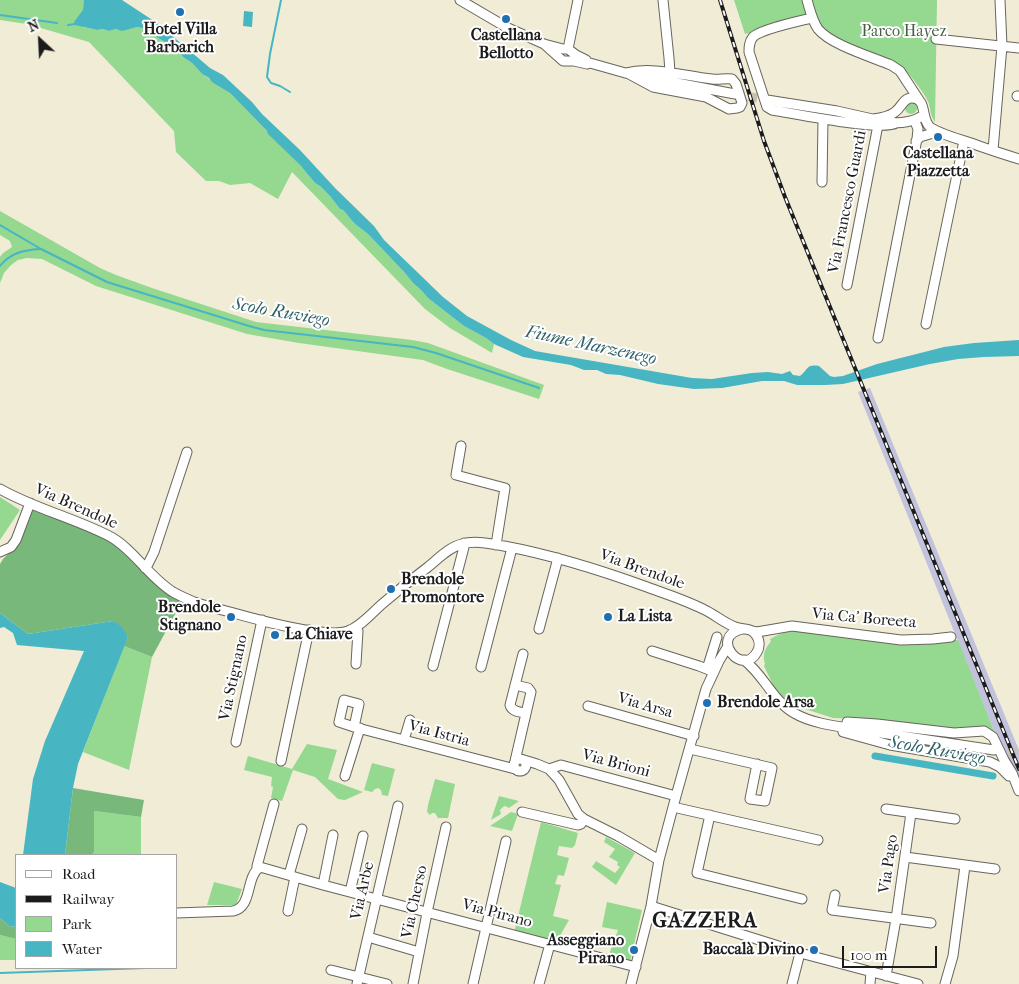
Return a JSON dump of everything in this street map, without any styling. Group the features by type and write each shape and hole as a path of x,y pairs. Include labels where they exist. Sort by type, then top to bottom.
{"street":[{"path":"460,0 506,26 544,44 567,50 590,63 627,74 735,94"},
{"path":"564,60 572,57 567,50 578,0"},
{"path":"663,0 670,72"},
{"path":"807,0 812,18 818,29 825,36 846,47 894,66 900,71 922,106 927,124 932,128 947,135 1019,159"},
{"path":"992,150 1002,46 1000,0"},
{"name":"Via Francesco Guardi","path":"812,18 758,33 752,39 749,52 767,107 772,110 823,118 894,125 896,123 912,122"},
{"path":"936,39 1019,48"},
{"path":"544,44 564,60 590,63"},
{"path":"640,70 657,70 714,79 732,79 738,87 742,101 741,105 737,108 729,109 706,98 653,87 627,74 640,70"},
{"path":"906,81 906,90 901,105 904,118 925,131 947,135"},
{"path":"767,100 837,111 876,122 897,111 904,100 910,98 917,99 922,106 919,118 912,122"},
{"path":"822,182 823,118"},
{"name":"Via Francesco Guardi","path":"847,285 876,122"},
{"path":"878,338 916,142 918,129 912,122"},
{"path":"916,142 920,137 933,133"},
{"path":"926,324 964,141"},
{"path":"461,446 456,475 505,488 496,545"},
{"path":"145,568 154,552 187,452"},
{"name":"Via Brendole","path":"0,489 116,540 167,588 190,600 262,620 310,630 338,632 346,631 356,626 441,557 464,543 512,548 596,569 684,600 732,626 742,628"},
{"path":"0,552 11,547 16,540 30,503"},
{"path":"433,666 464,543"},
{"path":"481,667 512,548"},
{"path":"540,629 558,558"},
{"name":"Via Brendole","path":"714,616 725,629 728,643"},
{"name":"Via Stignano","path":"236,742 262,620"},
{"path":"356,626 358,631 356,664"},
{"name":"Via Ca' Boreeta","path":"752,631 757,632 792,626 901,640 951,637"},
{"path":"712,670 734,632 742,628 752,631 759,640 759,665 764,681"},
{"path":"652,650 712,670 726,662 750,659 774,629"},
{"path":"281,761 310,630"},
{"path":"631,984 651,906 659,860 712,670 717,637"},
{"path":"728,643 732,655 754,670 775,697 788,709 800,716 885,744 990,762 1000,767 1017,788"},
{"path":"523,654 510,704 514,710 526,713"},
{"path":"515,685 528,688 531,691 518,764"},
{"name":"Via Arsa","path":"588,706 694,736"},
{"path":"404,740 410,720"},
{"path":"818,722 846,728 994,750"},
{"path":"818,722 877,724 949,733 984,731 993,737 1012,772 1017,788"},
{"name":"Via Istria","path":"345,776 357,727 404,740 518,764 537,764 549,769"},
{"path":"690,749 757,764"},
{"name":"Via Brioni","path":"549,769 561,765 676,796"},
{"path":"549,769 558,780 578,814 584,819 659,860"},
{"path":"178,913 240,910 257,868 274,804"},
{"name":"Via Arbe","path":"358,980 398,806"},
{"path":"673,806 818,840"},
{"path":"886,809 955,820"},
{"path":"522,812 576,825 580,824 584,819"},
{"name":"Via Pago","path":"886,976 911,813"},
{"path":"710,815 697,873 802,899"},
{"name":"Via Cherso","path":"413,984 446,827"},
{"path":"288,911 292,876 302,829"},
{"path":"323,885 333,835"},
{"path":"350,892 364,836"},
{"path":"473,984 506,841"},
{"path":"905,857 995,869"},
{"path":"945,984 952,956 965,866"},
{"name":"Via Pirano","path":"257,868 260,867 636,967"},
{"name":"Via Pago","path":"835,895 832,910 931,923"},
{"path":"651,906 800,953 918,984"},
{"path":"368,937 420,952"},
{"path":"539,984 550,944"},
{"path":"792,984 800,953"},
{"path":"331,970 358,980 387,984"},
{"path":"870,984 871,972"}],"shaded area":[{"path":"870,388 1019,750 1019,781 996,736 858,392"}],"green space":[{"path":"0,0 84,0 83,27 109,31 137,27 152,32 192,63 202,74 230,93 428,298 464,326 494,344 492,353 450,328 425,309 292,172 278,199 250,183 230,185 219,181 206,181 176,152 174,131 89,42 27,24 0,20"},
{"path":"734,0 802,0 808,19 745,34"},
{"name":"Parco Hayez","path":"811,0 937,0 935,122 925,96 905,70 887,59 847,44 832,36 817,19"},
{"path":"909,102 913,102 917,108 913,114 909,114 905,110 905,106"},
{"path":"0,211 100,268 116,275 256,322 428,343 544,385 539,399 423,360 247,334 96,286 42,259 27,258 18,260 4,273 0,283 0,257 12,247 10,241 0,235"},
{"path":"0,497 20,510 0,540"},
{"path":"34,508 90,530 116,544 179,600 179,607 152,657 124,646 128,637 113,621 28,634 0,613 0,564 19,543 31,510"},
{"path":"805,630 900,642 958,640 996,736 885,723 884,720 833,718 793,705 773,685 764,666 764,654 771,641 770,639 782,633"},
{"path":"124,646 152,657 129,770 83,752"},
{"path":"307,744 337,750 328,779 363,792 345,800 338,799 315,777 293,770 282,801 271,798 272,777 244,770 248,756 292,769"},
{"path":"372,763 395,769 388,796 382,795 381,790 378,788 372,792 364,790"},
{"path":"435,779 455,784 448,818 438,818 435,813 430,815 427,812"},
{"path":"73,788 144,800 141,817 94,811 93,854 65,854"},
{"path":"499,796 519,801 509,808 503,807 500,810 501,814 491,820"},
{"path":"94,811 141,817 141,854 93,854"},
{"path":"511,812 518,814 512,831 490,826"},
{"path":"541,822 578,833 575,845 572,848 559,846 557,855 569,858 564,876 558,875 555,884 561,885 553,916 569,920 561,934 559,944 514,933"},
{"path":"606,837 635,853 616,885 592,867 596,861 615,873 620,867 617,865 618,862 609,857 615,849 604,842"},
{"path":"214,882 242,889 236,905 207,905"},
{"path":"607,902 642,910 630,962 608,957 618,930 602,927"},
{"path":"0,918 9,926 15,927 15,939 0,935"},
{"path":"0,935 15,939 15,960 0,960"}],"water":[{"path":"84,0 122,0 157,23 210,68 223,75 252,102 374,226 384,240 443,297 467,316 535,351 692,378 712,379 752,373 768,372 782,374 790,371 793,375 800,376 810,366 819,366 830,376 843,376 877,364 944,347 974,343 1019,340 1019,356 958,359 843,384 797,385 784,381 762,381 722,388 694,389 658,384 620,375 606,374 597,370 584,370 571,365 523,357 494,344 464,326 428,298 230,93 212,82 167,43 152,32 137,27 122,31 116,29 109,31 75,25 74,22 83,10"},
{"path":"244,11 253,12 252,27 243,26"},
{"path":"0,613 28,634 113,621 122,627 128,637 78,764 73,788 65,854 23,854 33,779 45,741 84,651 17,645 13,633 4,627 0,628"},
{"path":"0,882 15,888 15,927 9,926 0,918"}],"waterway":[{"path":"281,0 267,77 271,83 290,92"},
{"path":"0,15 57,23"},
{"path":"68,25 75,24"},
{"name":"Scolo Ruviego","path":"0,225 41,249 107,282 249,326 264,330 413,347 539,388"},
{"path":"0,266 8,258 18,253 40,249"},
{"name":"Scolo Ruviego","path":"875,756 993,776"},
{"path":"0,973 117,969"}],"tunnel":[{"path":"735,94 767,100"},
{"path":"994,750 1019,753"}],"railway":[{"path":"720,0 764,141 785,197 1019,769"}],"place":[{"name":"Hotel Villa Barbarich","path":"180,12"},
{"name":"Castellana Bellotto","path":"506,19"},
{"name":"Castellana Piazzetta","path":"938,137"},
{"name":"Brendole Promontore","path":"391,589"},
{"name":"Brendole Stignano","path":"231,617"},
{"name":"La Lista","path":"608,617"},
{"name":"La Chiave","path":"275,635"},
{"name":"Brendole Arsa","path":"707,703"},
{"name":"Asseggiano Pirano","path":"634,950"},
{"name":"Baccalà Divino","path":"814,950"}],"district":[{"name":"GAZZERA","path":"705,922"}],"water label":[{"name":"Fiume Marzenego","path":"591,346"}]}
